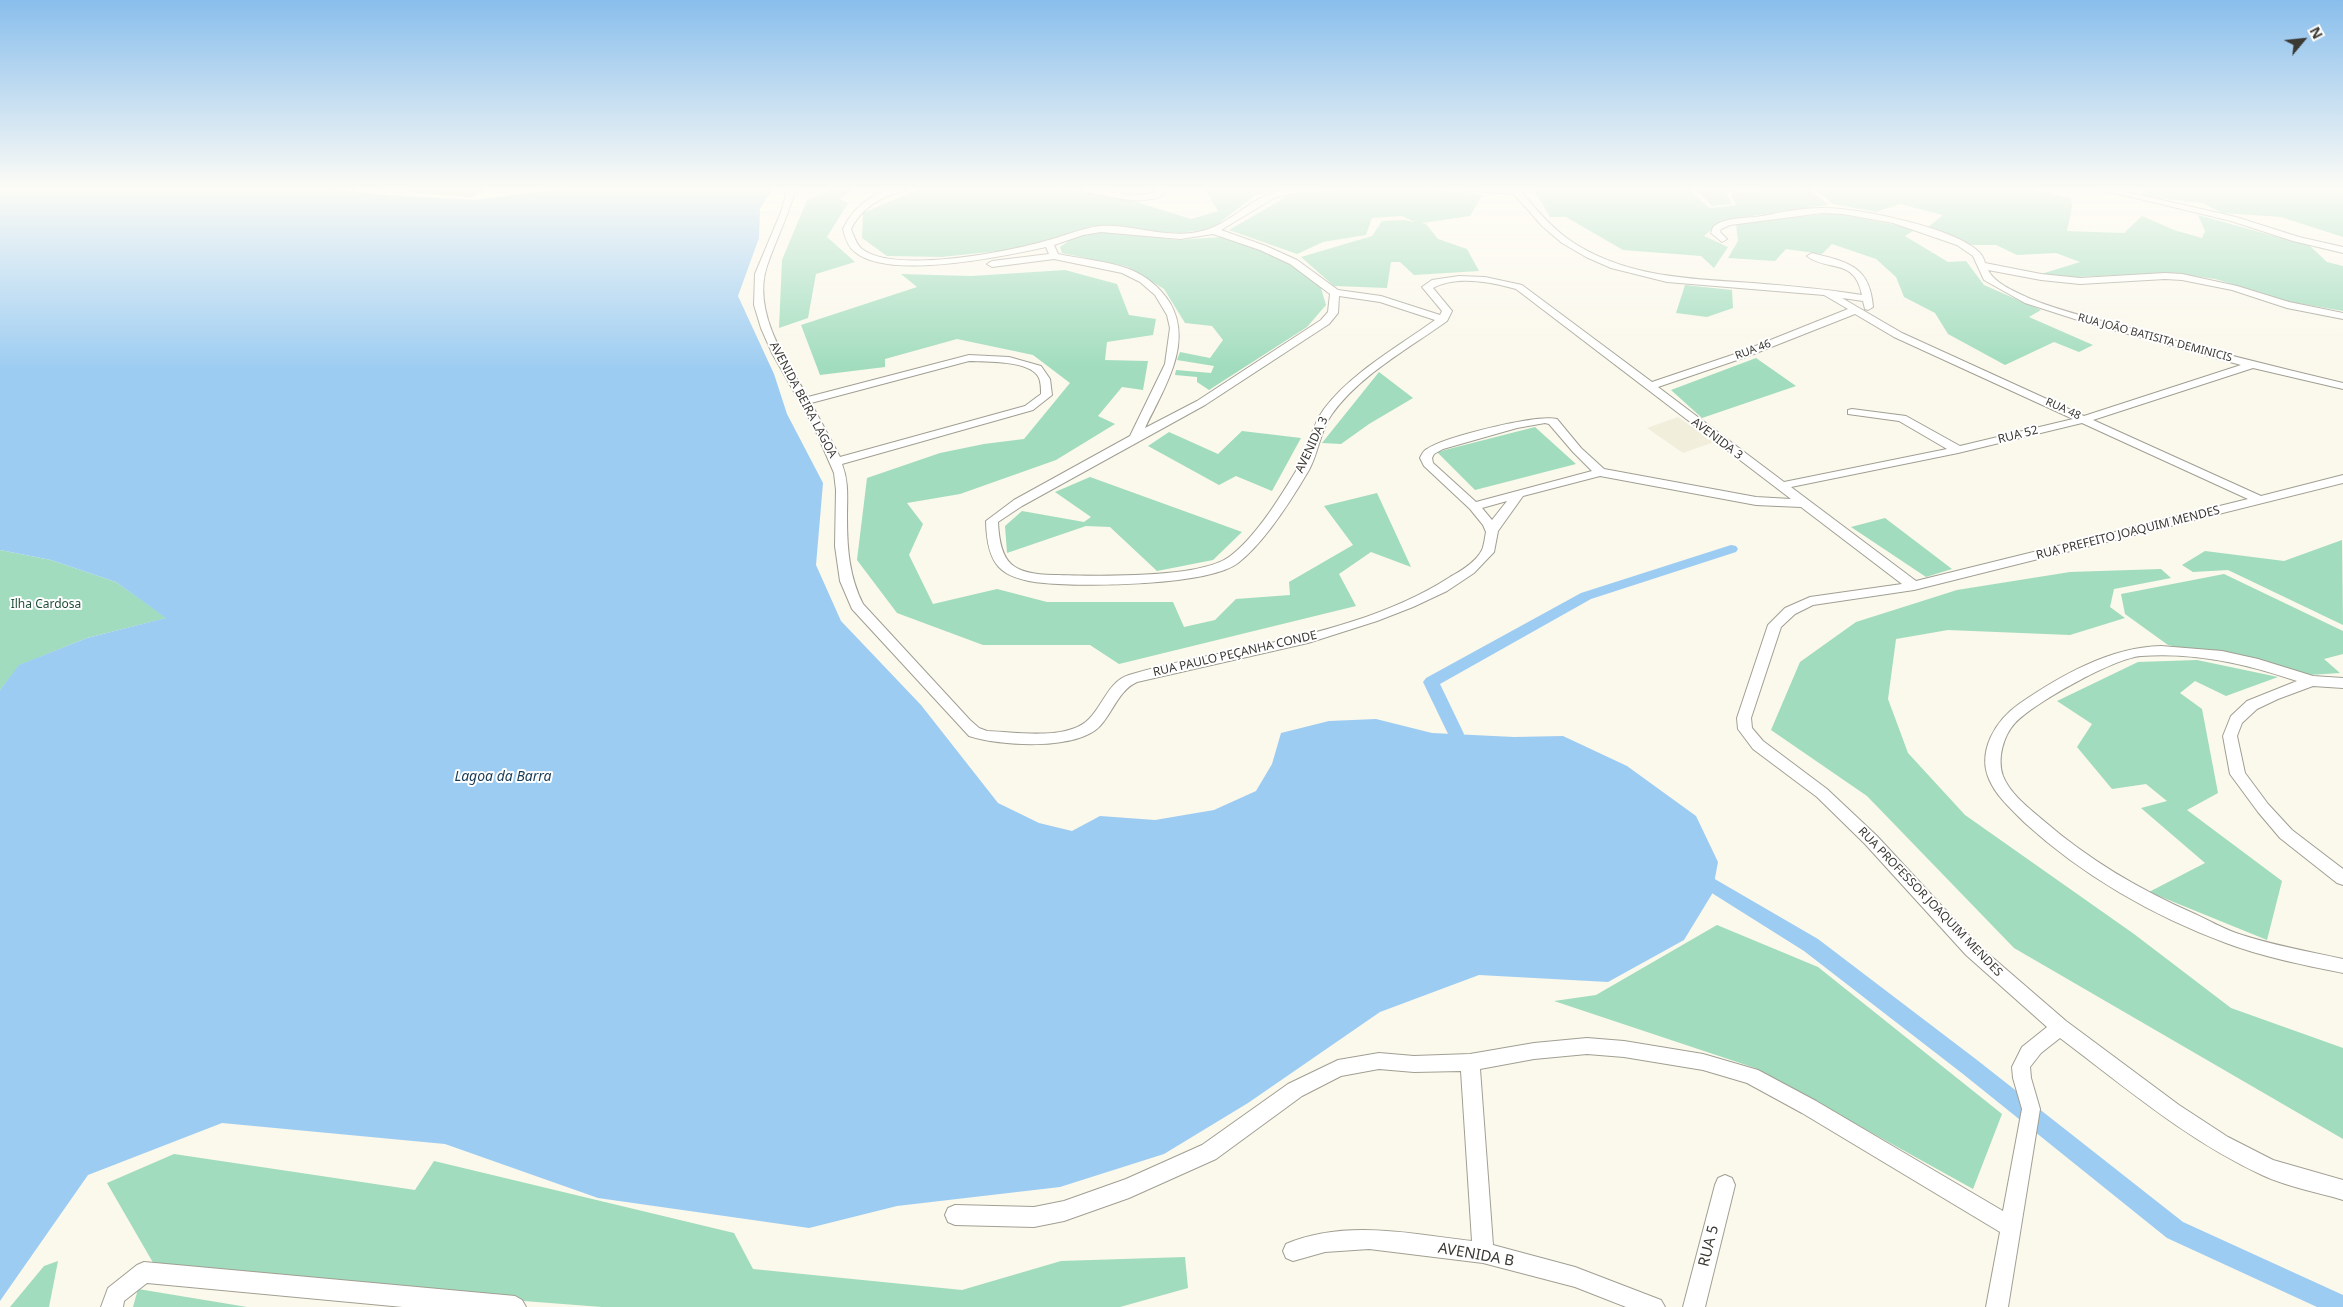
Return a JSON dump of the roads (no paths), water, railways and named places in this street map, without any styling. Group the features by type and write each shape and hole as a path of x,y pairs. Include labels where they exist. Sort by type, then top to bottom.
{"street":[{"name":"AVENIDA BEIRA LAGOA","path":"769,248 758,283 768,335 806,401 841,474 841,562 848,589 857,606 965,724"},
{"path":"857,248 860,252 883,260 958,266 1054,256 1124,271 1142,280 1159,293 1172,315 1175,328 1170,364 1135,438"},
{"path":"931,263 995,256 1028,248"},
{"path":"1050,248 1054,256"},
{"path":"1265,248 1290,259 1316,276 1335,293 1381,300 1443,319"},
{"path":"1578,248 1605,262 1644,275 1689,282 1827,293 1868,299"},
{"name":"RUA JOÃO BATISITA DEMINICIS","path":"1967,248 1977,255 1984,266 1987,278 2028,302 2252,365 2343,386"},
{"path":"1812,256 1844,265 1856,272 1865,282 1868,299 1868,318"},
{"path":"1984,266 2080,281 2164,276 2182,278 2234,288 2287,305 2343,316"},
{"name":"AVENIDA 3","path":"1135,438 1018,503 992,521 992,545 999,560 1013,574 1030,578 1096,581 1171,578 1232,562 1249,546 1304,468 1327,412 1351,388 1443,319 1447,311 1427,287 1461,277 1497,281 1519,287 1802,504 1914,586"},
{"path":"1135,438 1201,403 1325,322 1332,313 1335,293"},
{"name":"RUA 48","path":"1827,293 1898,335 2258,499"},
{"name":"RUA 46","path":"1649,387 1742,355 1855,310"},
{"path":"806,401 969,358 1009,360 1036,368 1045,379 1047,395 1029,408 836,462"},
{"name":"RUA 52","path":"1780,486 1958,450 2085,419 2252,365"},
{"path":"1852,412 1902,418 1958,450"},
{"path":"1492,530 1474,506 1428,464 1426,458 1429,452 1439,447 1518,425 1548,419 1553,421 1577,450 1600,472"},
{"path":"1474,506 1600,472 1756,501 1802,504"},
{"name":"RUA PREFEITO JOAQUIM MENDES","path":"1914,586 2343,478"},
{"name":"RUA PAULO PEÇANHA CONDE","path":"965,724 974,732 986,736 1041,739 1076,733 1094,723 1123,683 1132,678 1288,644 1359,622 1442,590 1471,571 1486,556 1493,544 1492,530 1519,494"},
{"name":"RUA PROFESSOR JOAQUIM MENDES","path":"1914,586 1827,597 1810,601 1790,611 1776,625 1744,718 1746,729 1758,745 1822,793 1857,826 1950,923 1972,950 2060,1027 2172,1111 2221,1144 2270,1169 2343,1190"},
{"path":"2343,683 2312,681 2264,665 2216,654 2168,650 2130,653 2104,664 2038,698 2009,719 1998,737 1993,756 1997,780 2024,813 2067,849 2109,879 2151,903 2231,938 2343,966"},
{"path":"2312,681 2252,705 2236,720 2230,736 2238,774 2263,808 2286,834 2343,878"},
{"path":"1997,1307 2032,1109 2030,1094 2021,1074 2021,1066 2026,1055 2060,1027"},
{"path":"955,1215 1034,1217 1064,1212 1129,1188 1209,1152 1295,1090 1338,1068 1379,1061 1414,1064 1470,1062 1587,1046 1624,1049 1702,1062 1743,1074 1809,1107 2011,1227"},
{"path":"1470,1062 1483,1254"},
{"name":"RUA 5","path":"1694,1307 1725,1185"},
{"name":"AVENIDA B","path":"1293,1252 1324,1242 1369,1239 1483,1254 1575,1277 1654,1307"},
{"path":"112,1307 115,1295 144,1272 515,1307"}],"water":[{"name":"Lagoa da Barra","path":"0,248 755,248 738,296 774,374 787,414 823,483 816,565 841,621 921,705 998,803 1039,823 1072,831 1100,816 1155,820 1214,810 1256,791 1272,764 1281,733 1329,721 1376,719 1432,733 1514,737 1563,736 1627,766 1696,816 1718,862 1712,894 1684,940 1608,982 1479,975 1380,1012 1248,1103 1164,1154 1060,1187 897,1206 809,1228 598,1198 445,1144 222,1123 88,1175 0,1301 0,690 19,665 87,638 166,618 116,582 51,560 0,550"}],"waterway":[{"path":"1456,734 1431,682 1586,596 1731,549"},
{"path":"1713,885 1811,945 1970,1067 2175,1230 2343,1307"}],"park label":[{"name":"Ilha Cardosa","path":"46,605"}]}
